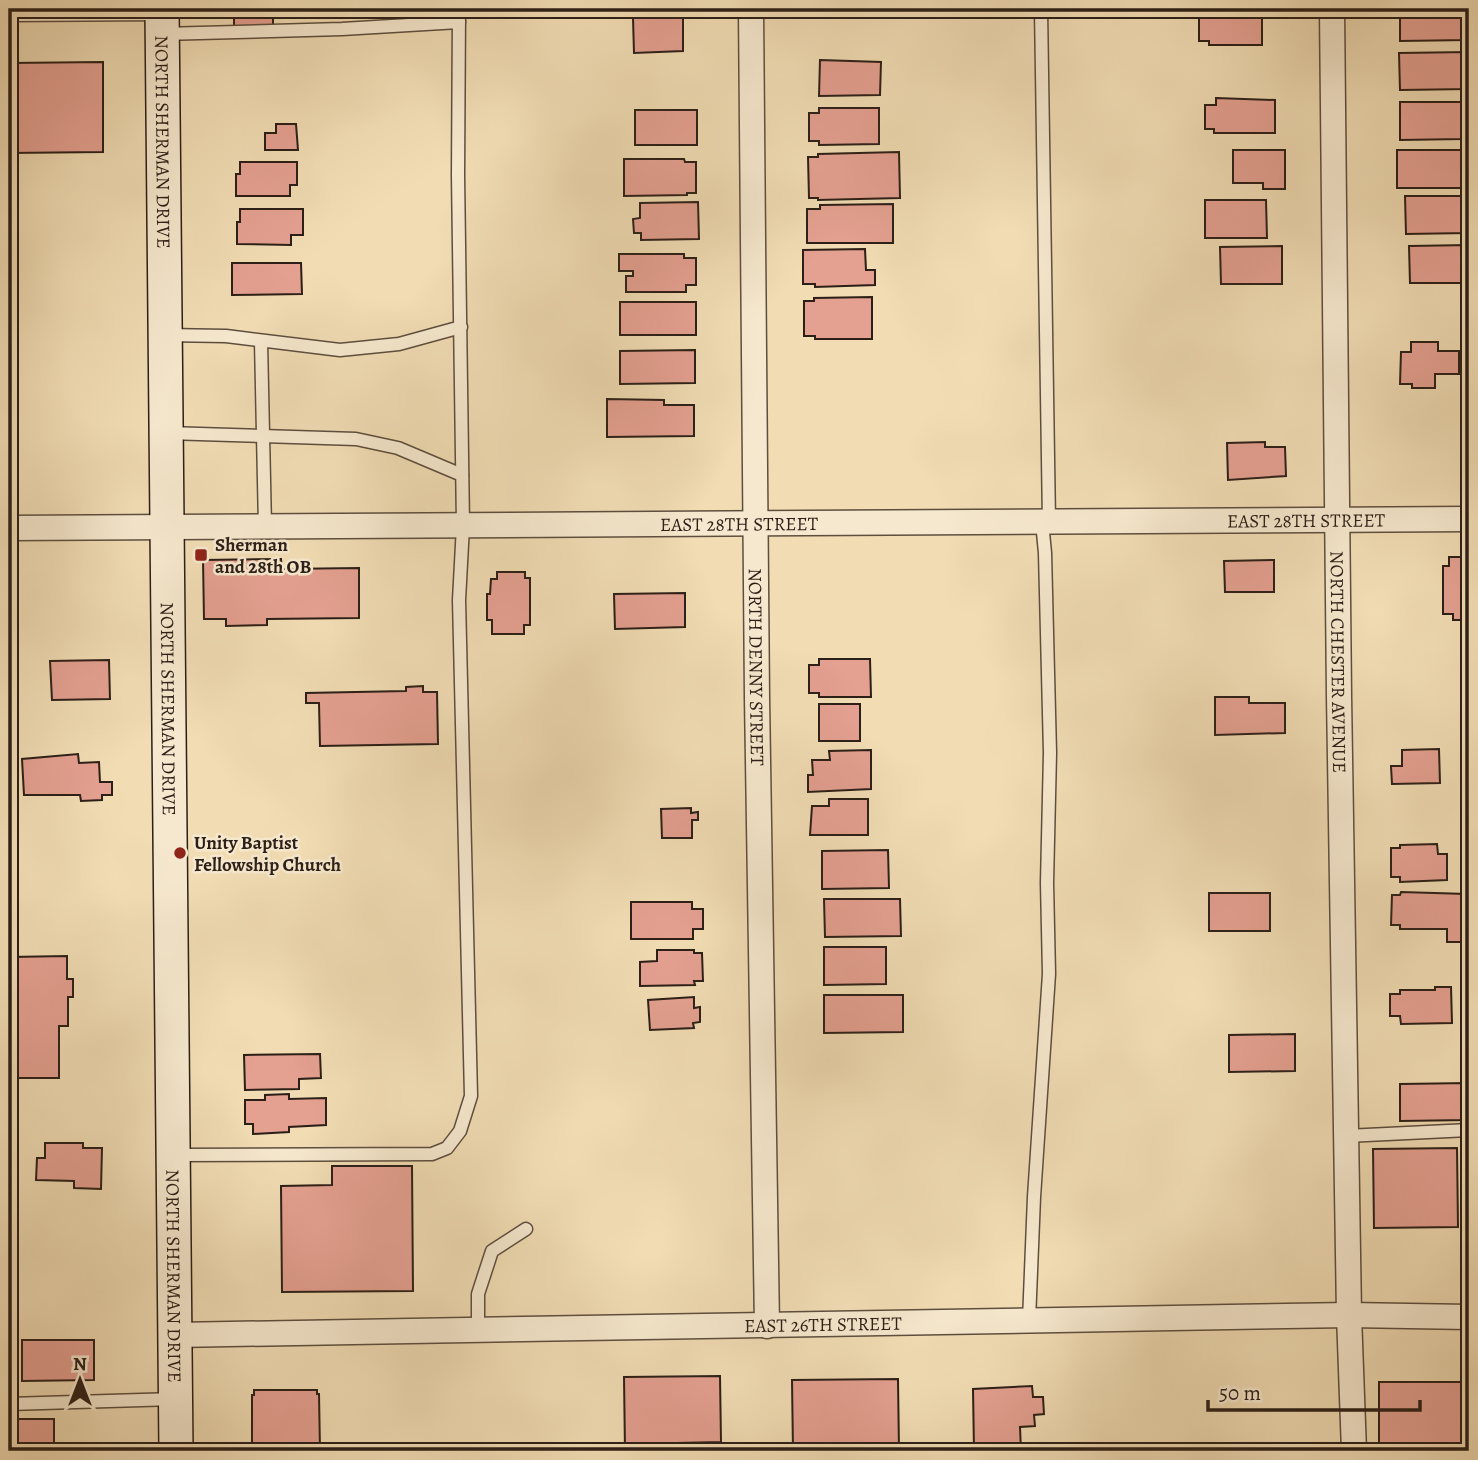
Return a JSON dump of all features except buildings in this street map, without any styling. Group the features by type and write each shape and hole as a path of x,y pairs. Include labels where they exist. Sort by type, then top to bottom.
{"main road":[{"name":"NORTH SHERMAN DRIVE","path":"162,19 176,1451"}],"street":[{"name":"NORTH DENNY STREET","path":"751,9 755,525 767,1326"},
{"name":"NORTH CHESTER AVENUE","path":"1332,9 1336,520 1349,1315 1354,1451"},
{"name":"EAST 28TH STREET","path":"9,528 1469,519"},
{"name":"EAST 26TH STREET","path":"174,1335 1349,1315 1469,1317"}],"lane":[{"path":"1029,1321 1034,1197 1049,974 1041,9"},
{"path":"9,15 162,19 318,30 459,15 463,475 459,613 471,1096 460,1130 447,1148 432,1154 173,1155"},
{"path":"165,335 226,336 340,350 399,344 461,327"},
{"path":"261,341 265,527"},
{"path":"166,433 356,439 398,447 463,475"},
{"path":"1346,1136 1469,1130"},
{"path":"478,1331 478,1294 492,1251 526,1229"},
{"path":"9,1404 175,1399"}],"place":[{"name":"Sherman and 28th OB","path":"201,555"},
{"name":"Unity Baptist Fellowship Church","path":"180,853"}]}
